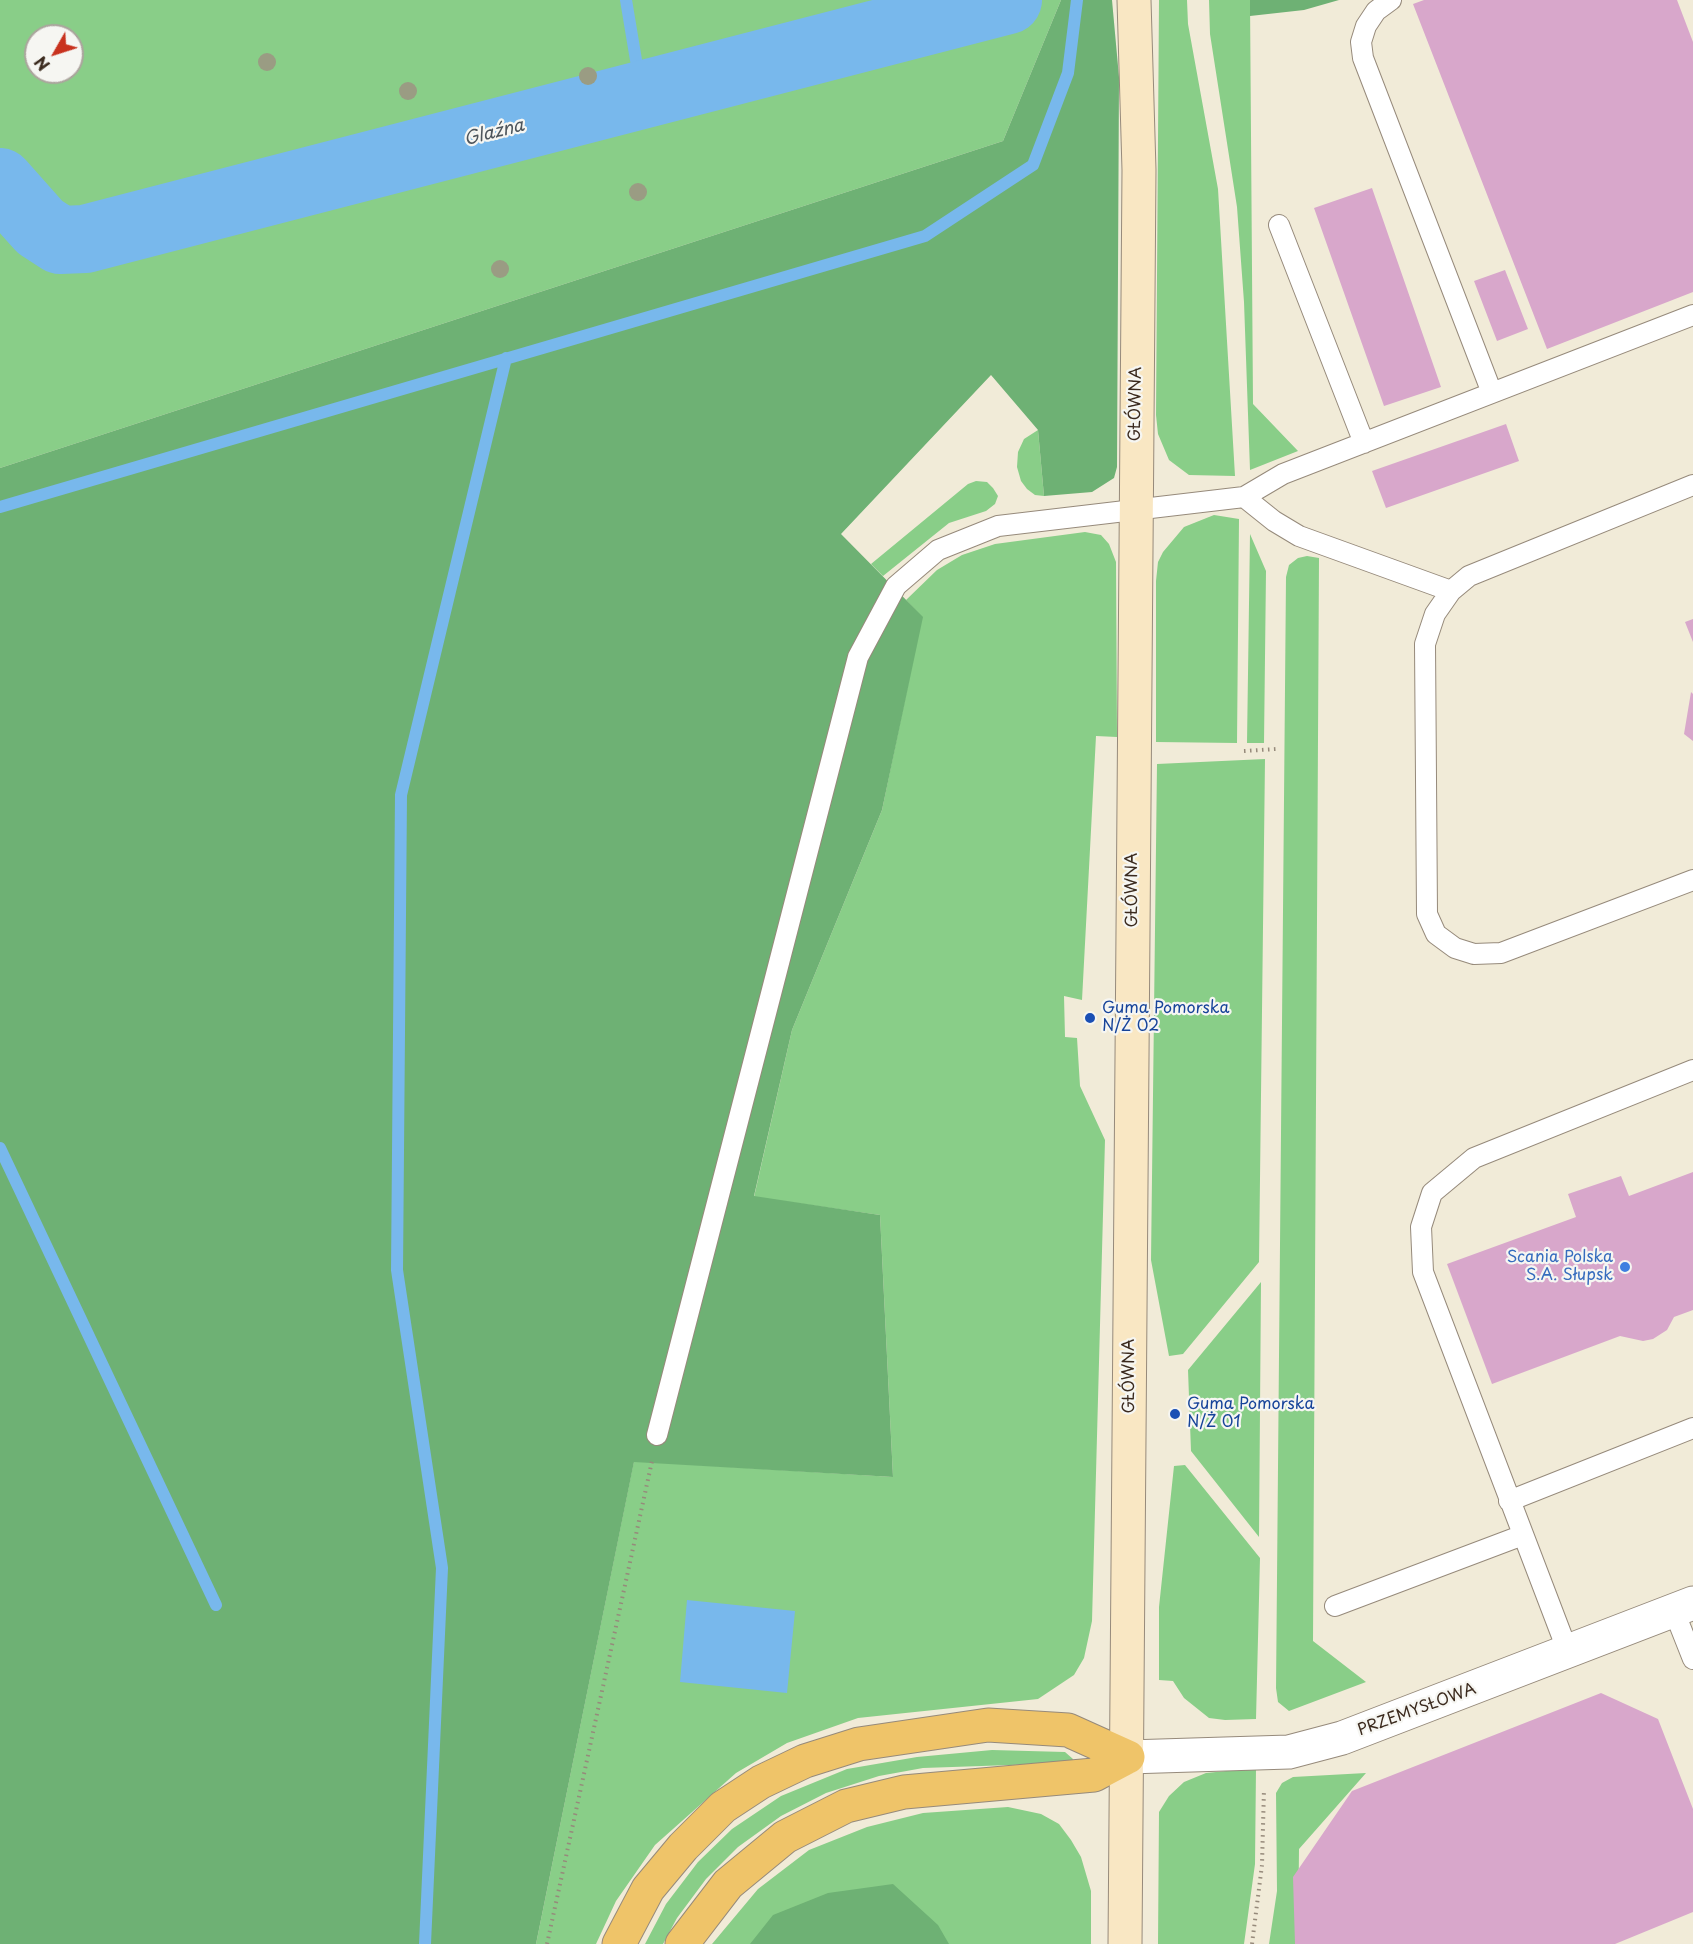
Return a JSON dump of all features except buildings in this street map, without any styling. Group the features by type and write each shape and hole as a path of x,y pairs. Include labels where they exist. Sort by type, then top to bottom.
{"highway":[{"path":"619,1944 648,1889 683,1846 723,1807 761,1782 806,1761 859,1744 988,1725 1068,1730 1128,1757"},
{"path":"682,1944 728,1884 785,1837 846,1806 904,1792 1094,1775 1128,1757"}],"main road":[{"name":"GŁÓWNA","path":"1125,1944 1139,170 1135,11"}],"street":[{"name":"PRZEMYSŁOWA","path":"1128,1757 1289,1752 1342,1738 1684,1607"}],"lane":[{"path":"1391,0 1376,11 1366,26 1361,42 1364,58 1492,393"},
{"path":"1279,225 1364,443"},
{"path":"657,1435 858,657 896,586 938,550 998,526 1135,508 1244,497 1283,474 1693,315"},
{"path":"1693,485 1469,576 1451,591 1436,614 1425,644 1427,914 1436,934 1455,948 1474,954 1501,953 1693,880"},
{"path":"1244,497 1299,537 1451,591"},
{"path":"1568,1652 1423,1272 1421,1227 1432,1193 1474,1158 1693,1070"},
{"path":"1509,1501 1693,1428"},
{"path":"1335,1606 1523,1535"},
{"path":"1684,1607 1693,1659"}],"path":[{"path":"1244,751 1276,749"},
{"path":"547,1944 657,1435"},
{"path":"1252,1944 1262,1865 1265,1751"}],"green space":[{"path":"0,0 1061,0 1003,141 0,468"},
{"path":"1061,0 1112,0 1119,77 1117,467 1114,478 1092,492 1044,496 1038,430 991,375 841,534 923,617 882,810 792,1030 754,1196 880,1215 893,1477 634,1462 536,1944 0,1944 0,468 1003,141"},
{"path":"1159,0 1187,0 1188,24 1218,189 1235,476 1189,475 1169,460 1158,434 1156,415"},
{"path":"1209,0 1250,0 1253,404 1298,451 1250,470 1244,302 1237,207 1210,34"},
{"path":"1250,0 1339,0 1304,10 1250,16"},
{"path":"1038,430 1044,496 1035,495 1027,489 1021,481 1017,467 1018,452 1024,439"},
{"path":"976,481 987,482 993,488 998,496 995,504 986,511 949,523 883,576 871,564 968,484"},
{"path":"1214,515 1239,519 1237,743 1156,742 1158,562 1163,552 1184,527"},
{"path":"1085,532 1101,535 1109,544 1116,562 1117,737 1096,736 1082,1000 1064,996 1065,1037 1077,1038 1080,1086 1105,1140 1092,1621 1084,1658 1074,1675 1038,1699 858,1718 787,1743 736,1773 655,1845 616,1901 596,1944 536,1944 634,1461 893,1477 880,1215 754,1197 792,1030 882,810 922,617 906,600 937,570 962,555 995,544"},
{"path":"1250,534 1266,571 1264,743 1247,743"},
{"path":"1307,556 1319,558 1313,1641 1366,1682 1289,1711 1278,1702 1276,1688 1286,577 1289,565 1298,558"},
{"path":"1265,759 1259,1262 1183,1354 1169,1356 1151,1260 1157,764"},
{"path":"1261,1282 1259,1537 1191,1451 1188,1370"},
{"path":"1185,1465 1260,1558 1256,1719 1209,1718 1184,1698 1173,1681 1159,1680 1159,1607 1174,1466"},
{"path":"992,1750 1065,1752 1073,1759 1072,1761 1040,1764 923,1768 879,1776 826,1793 781,1816 738,1847 706,1879 677,1918 663,1944 645,1944 666,1904 698,1862 732,1829 781,1796 847,1769 917,1757"},
{"path":"1256,1768 1255,1864 1244,1944 1158,1944 1159,1812 1169,1796 1184,1782 1206,1773"},
{"path":"1366,1773 1299,1849 1298,1944 1269,1944 1277,1891 1276,1793 1282,1783 1293,1777"},
{"path":"1008,1807 1041,1814 1059,1824 1071,1840 1081,1857 1091,1891 1091,1944 712,1944 758,1889 809,1850 867,1827 923,1813"},
{"path":"893,1884 938,1925 949,1944 750,1944 773,1915 828,1893"}],"water":[{"path":"687,1600 795,1611 787,1693 680,1682"}],"waterway":[{"path":"626,0 642,96"},
{"name":"Glaźna","path":"0,182 40,227 60,240 85,239 1008,0"},
{"path":"0,507 925,236 1033,165 1068,73 1077,0"},
{"path":"425,1944 442,1568 397,1270 401,795 506,358"},
{"path":"0,1148 216,1605"}],"place":[{"name":"Guma Pomorska N/Ż 02","path":"1090,1018"},
{"name":"Scania Polska S.A. Słupsk","path":"1625,1267"},
{"name":"Guma Pomorska N/Ż 01","path":"1175,1414"}]}
